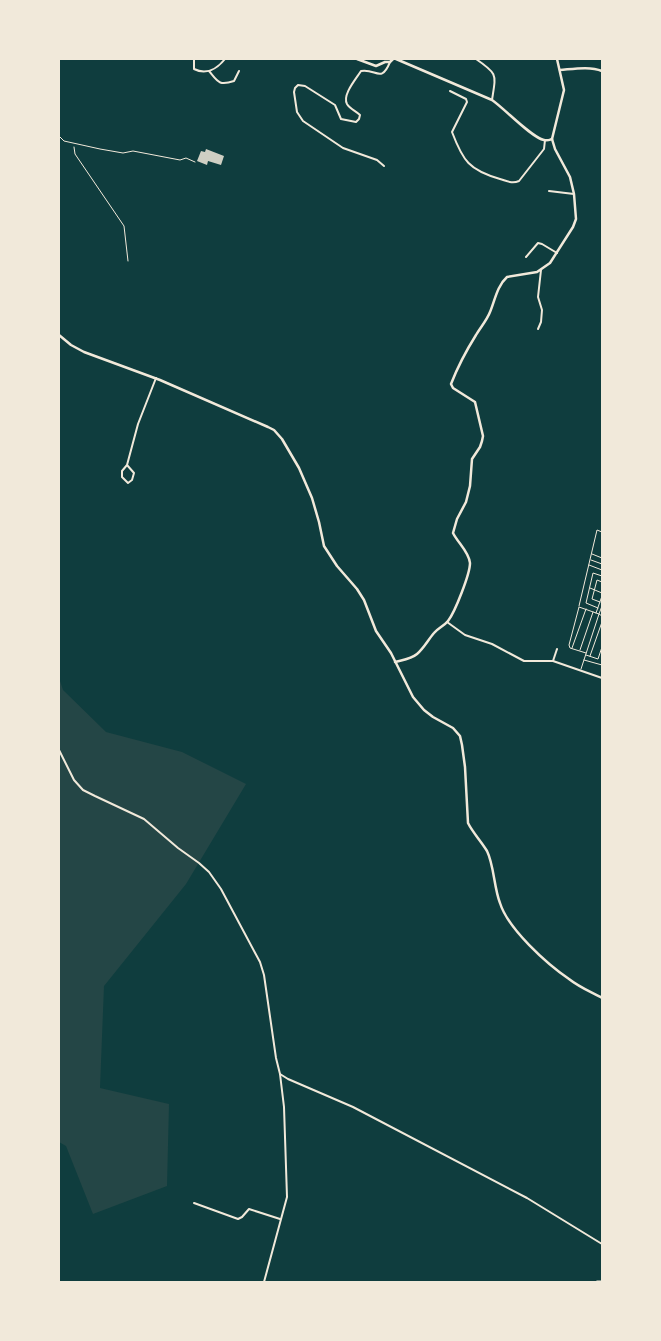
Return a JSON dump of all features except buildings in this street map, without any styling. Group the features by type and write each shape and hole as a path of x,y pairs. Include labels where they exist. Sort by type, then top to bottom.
{"main road":[{"path":"597,1282 602,1282"}],"street":[{"path":"194,59 194,68 200,72 217,68 225,59"},
{"path":"357,59 376,66 383,64 384,60 390,62"},
{"path":"384,166 377,160 343,148 303,121 297,112 295,88 298,85 305,86 335,105 341,119 356,122 360,115 347,104 345,98 347,93 361,71 366,70 380,74 386,70 394,59 492,100 534,134 545,140 552,139"},
{"path":"476,59 493,72 495,80 492,100"},
{"path":"395,662 415,656 438,628 447,622 458,604 470,570 470,561 467,554 453,533 457,519 466,502 470,486 472,459 480,447 483,436 475,402 453,388 451,384 463,356 490,313 503,281 507,277 539,271 550,263 576,219 574,194 570,177 555,149 552,139 564,90 557,59"},
{"path":"560,70 598,69 602,71"},
{"path":"209,70 219,83 225,84 234,81 239,71"},
{"path":"450,91 466,99 467,102 453,127 452,132 458,146 469,165 486,175 514,183 519,181 544,149 545,140"},
{"path":"59,136 64,141 124,153 133,151 180,160 186,158 195,162"},
{"path":"549,191 574,194"},
{"path":"526,257 538,243 557,253"},
{"path":"538,329 542,310 538,297 539,271"},
{"path":"59,335 84,352 156,378 268,427 274,430 282,439 299,468 312,498 324,546 364,600 376,631 413,697 424,710 453,728 460,736 468,822 487,852 496,893 504,913 521,936 557,970 573,982 602,998"},
{"path":"127,465 134,473 132,480 128,483 122,478 122,471 127,465 138,424 156,378"},
{"path":"602,532 597,530 569,641 570,648 598,659 602,647"},
{"path":"592,554 602,558"},
{"path":"590,560 602,564"},
{"path":"589,565 602,570"},
{"path":"598,608 586,603 593,572 602,576"},
{"path":"600,602 592,600 597,580 602,582"},
{"path":"580,651 602,594 589,588"},
{"path":"580,670 602,606"},
{"path":"579,607 602,616"},
{"path":"572,648 586,610"},
{"path":"447,622 465,635 492,644 524,661 553,661 602,678"},
{"path":"590,656 602,622"},
{"path":"553,661 557,649"},
{"path":"584,660 602,665"},
{"path":"59,750 74,780 83,790 144,819 199,863 213,877 260,962 269,1001 284,1107 287,1197 264,1282"},
{"path":"280,1074 352,1107 527,1198 602,1244"},
{"path":"194,1203 238,1219 249,1209 281,1220"}],"path":[{"path":"73,143 75,154 124,226 128,261"}],"shaded area":[{"path":"59,678 63,690 106,732 182,752 246,784 186,884 104,986 100,1088 169,1104 167,1186 93,1214 66,1146 59,1142"}]}
